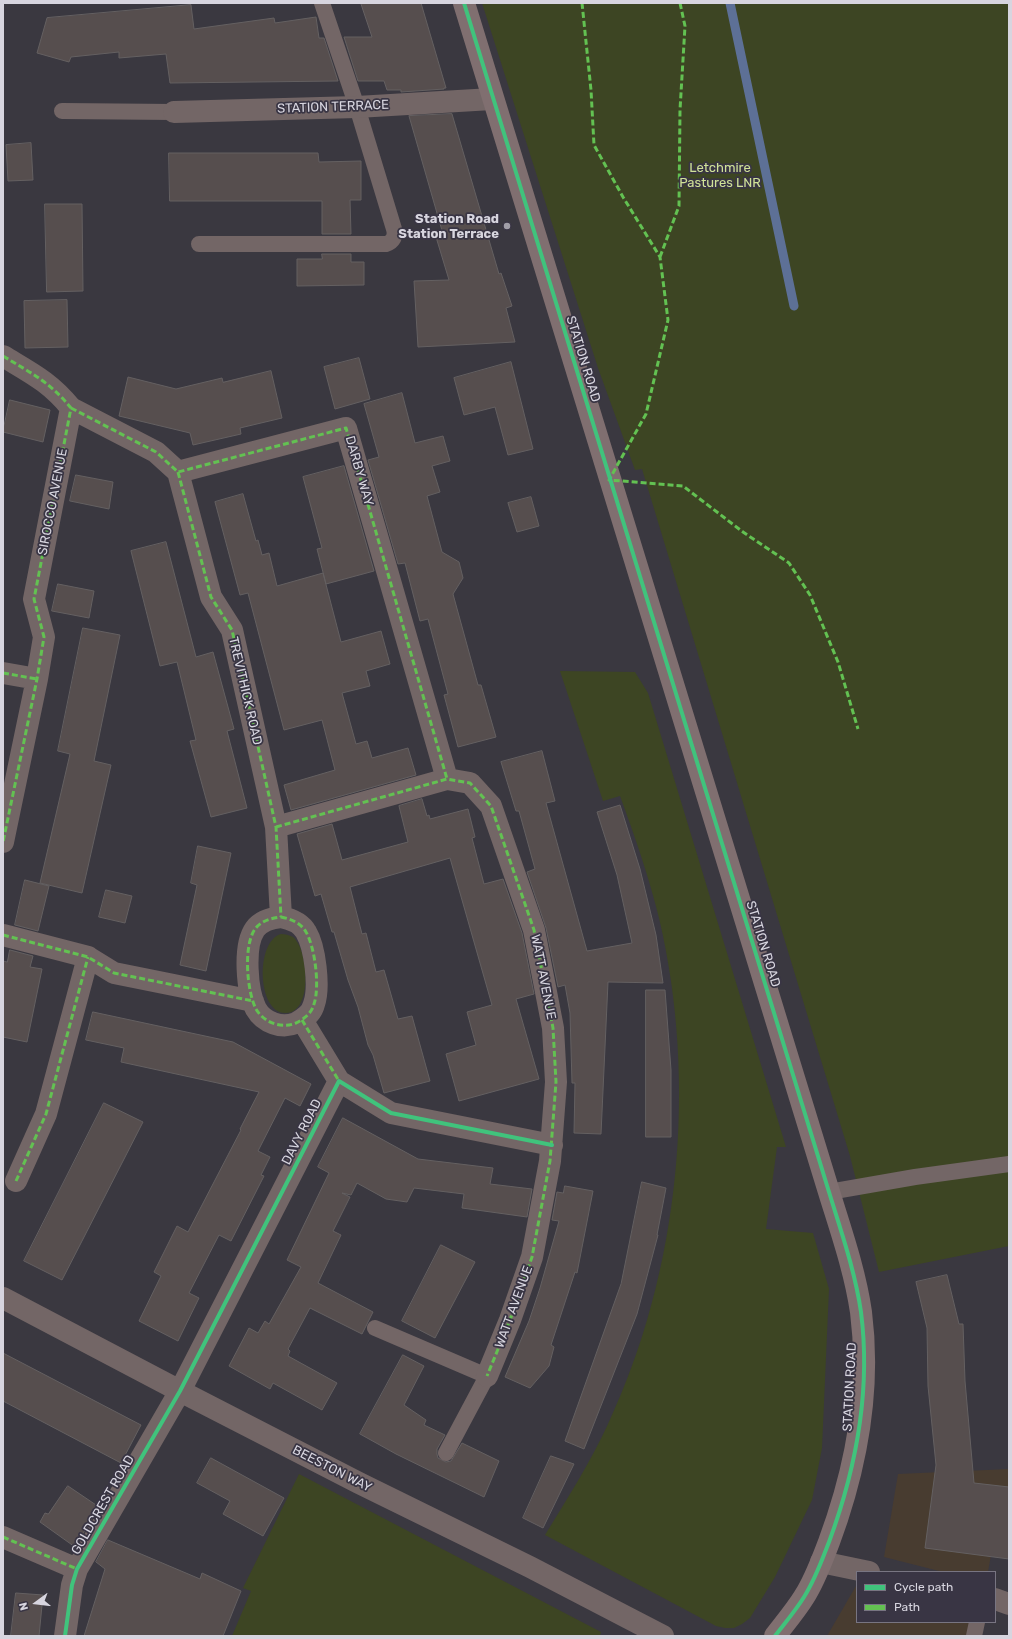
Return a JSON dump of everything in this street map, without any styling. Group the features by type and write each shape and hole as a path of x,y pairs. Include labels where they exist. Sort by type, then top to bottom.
{"street":[{"name":"STATION ROAD","path":"464,3 492,99 852,1269 860,1312 864,1355 861,1407 854,1459 840,1512 821,1562 804,1596 775,1636"},
{"name":"STATION TERRACE","path":"174,112 357,107 492,99"},
{"path":"3,356 42,380 58,392 71,408 156,452 178,472"},
{"name":"SIROCCO AVENUE","path":"3,842 37,679 44,637 34,599 71,408"},
{"name":"DARBY WAY","path":"178,472 346,428 447,779"},
{"name":"TREVITHICK ROAD","path":"178,472 211,597 232,630 276,827 281,917"},
{"path":"3,673 37,679"},
{"name":"WATT AVENUE","path":"276,827 447,779 470,783 492,806 534,930 553,1028 556,1082 550,1161 532,1257 510,1320 487,1376"},
{"path":"281,917 291,919 300,924 306,932 314,959 316,977 316,995 314,1005 309,1014 302,1020 292,1024 282,1025 272,1023 264,1018 257,1010 253,1001 248,975 250,938 262,923 271,918 281,917"},
{"path":"3,935 88,957 114,973 253,1001"},
{"path":"16,1181 46,1114 88,957"},
{"path":"302,1020 339,1081 391,1113 552,1145"},
{"name":"DAVY ROAD","path":"180,1391 339,1081"},
{"name":"BEESTON WAY","path":"3,1298 180,1391 663,1636"},
{"name":"GOLDCREST ROAD","path":"65,1636 72,1585 78,1569 180,1391"},
{"path":"3,1538 78,1569"},
{"path":"821,1562 864,1571"},
{"path":"996,1599 1009,1604"}],"lane":[{"path":"199,244 386,244 391,242 394,238 395,232 357,107 322,3"},
{"path":"62,111 174,112"},
{"path":"829,1192 914,1177 1009,1164"},
{"path":"375,1328 487,1376 446,1453"},
{"path":"974,1636 977,1623"}],"shaded area":[{"path":"1009,1469 1009,1505 997,1521 988,1571 939,1571 884,1557 898,1474"},
{"path":"856,1586 856,1623 985,1623 981,1636 827,1636"}],"green space":[{"name":"Letchmire Pastures LNR","path":"482,3 1009,3 1009,1246 879,1272 850,1156 642,469 635,470 598,368"},
{"path":"560,671 635,672 648,693 786,1147 777,1147 766,1229 813,1233 829,1289 822,1448 812,1500 775,1577 750,1618 734,1628 716,1626 545,1535 594,1453 608,1424 632,1365 652,1304 666,1240 675,1176 679,1110 678,1045 671,981 655,903 620,796 603,801"},
{"path":"281,934 293,937 298,944 305,967 306,980 301,1003 295,1010 286,1013 276,1010 269,1002 263,976 267,949 273,939"},
{"path":"299,1474 601,1632 600,1636 232,1636 251,1591 243,1588"}],"building":[{"path":"421,3 446,88 401,92 401,90 387,90 384,81 358,81 344,37 372,37 361,4"},
{"path":"191,5 194,29 274,18 275,23 316,17 319,38 324,38 338,81 170,83 166,54 119,58 119,52 71,57 69,62 37,53 47,18"},
{"path":"452,114 499,274 501,273 512,306 506,308 515,342 418,347 414,281 449,280 436,237 443,234 409,116"},
{"path":"31,143 33,180 8,181 6,145"},
{"path":"169,153 318,153 319,162 361,161 361,200 350,200 351,234 322,234 322,201 170,201"},
{"path":"45,204 82,204 83,291 47,292"},
{"path":"322,254 351,254 351,262 364,262 364,285 297,286 297,259 322,259"},
{"path":"67,300 68,347 25,348 24,301"},
{"path":"359,358 370,399 335,409 324,367"},
{"path":"511,362 533,449 508,455 495,407 464,415 454,378"},
{"path":"271,371 282,418 240,428 241,434 193,445 190,433 119,416 128,377 176,389 222,378 223,382"},
{"path":"402,393 415,443 443,436 450,461 432,466 440,492 427,496 442,552 459,562 463,578 453,594 478,685 481,685 496,737 458,747 444,695 448,694 428,619 420,621 405,563 398,564 368,460 379,457 364,404"},
{"path":"10,400 50,410 43,442 3,432"},
{"path":"344,466 374,571 326,584 317,549 322,548 303,477"},
{"path":"76,475 113,482 109,509 70,501"},
{"path":"243,494 256,541 258,540 262,555 269,553 277,586 323,573 341,642 381,631 390,664 366,671 370,686 342,693 356,744 367,741 372,758 408,748 416,775 291,810 284,785 335,770 322,720 284,730 248,593 240,595 215,502"},
{"path":"531,497 539,526 517,532 508,503"},
{"path":"166,542 196,657 213,652 234,729 227,731 247,808 211,817 190,741 196,740 177,662 160,666 131,551"},
{"path":"58,584 94,591 89,618 52,611"},
{"path":"83,628 120,635 94,761 111,765 82,893 40,883 70,754 58,751"},
{"path":"542,751 555,801 546,803 587,951 632,943 617,875 597,812 620,805 640,869 656,935 663,983 608,982 601,1134 574,1133 575,1083 572,1083 570,1013 565,985 558,987 546,928 527,872 535,869 519,811 516,811 501,762"},
{"path":"422,799 427,816 429,815 430,819 468,809 475,837 472,838 484,884 503,879 522,933 534,994 516,999 539,1079 459,1101 446,1054 476,1045 467,1012 492,1005 450,858 350,887 362,934 366,933 376,972 384,970 398,1019 412,1016 430,1081 384,1093 334,932 332,932 321,894 315,896 297,834 332,824 342,860 408,842 399,806"},
{"path":"198,846 231,853 206,971 180,965 197,885 191,883"},
{"path":"25,880 49,886 38,931 15,925"},
{"path":"106,890 132,896 125,923 99,917"},
{"path":"10,950 33,956 30,967 42,969 27,1042 3,1037 3,961 7,962"},
{"path":"646,990 665,990 671,1070 671,1137 646,1137"},
{"path":"93,1012 233,1042 311,1084 300,1106 285,1098 258,1151 270,1157 261,1175 264,1176 231,1241 219,1235 189,1293 199,1298 178,1341 139,1321 161,1276 154,1272 177,1226 188,1232 259,1092 121,1062 124,1048 86,1040"},
{"path":"104,1103 143,1122 62,1280 24,1261"},
{"path":"343,1118 418,1159 493,1168 490,1184 532,1189 527,1217 462,1208 464,1194 414,1188 407,1202 386,1199 357,1183 351,1195 342,1193 350,1197 333,1231 341,1235 318,1283 373,1312 362,1334 310,1308 288,1349 290,1351 288,1356 337,1383 322,1410 273,1383 270,1389 229,1366 249,1328 258,1333 265,1321 269,1324 301,1267 287,1260 329,1173 318,1167"},
{"path":"642,1182 666,1188 658,1235 637,1314 584,1449 565,1441 621,1284"},
{"path":"565,1186 593,1191 577,1273 575,1272 551,1345 554,1347 549,1366 530,1388 505,1377 529,1321 540,1288 559,1221 552,1220 557,1192 563,1193"},
{"path":"441,1245 475,1262 435,1338 402,1321"},
{"path":"947,1275 959,1324 963,1324 965,1381 974,1483 1009,1487 1009,1559 925,1548 936,1465 928,1386 927,1328 916,1282"},
{"path":"3,1353 141,1425 121,1463 3,1401"},
{"path":"403,1355 424,1366 404,1405 426,1420 424,1425 445,1435 437,1449 438,1458 446,1462 451,1461 462,1443 499,1461 484,1497 396,1454 360,1434"},
{"path":"551,1456 574,1464 543,1528 523,1518"},
{"path":"211,1458 284,1498 263,1536 223,1514 230,1501 197,1483"},
{"path":"68,1486 99,1507 75,1547 40,1522 45,1513 48,1514"},
{"path":"108,1540 200,1579 202,1573 241,1591 223,1636 84,1636 105,1569 96,1562"},
{"path":"16,1593 43,1595 39,1636 11,1636"}],"waterway":[{"path":"730,3 794,306"}],"marked path":[{"path":"582,3 591,90 594,145 623,197 660,257 668,320 646,414 609,480 683,486 743,532 789,563 810,595 838,662 858,729"},
{"path":"660,257 679,206 680,110 685,26 680,3"},
{"path":"3,356 48,385 71,408 34,599 44,637 37,679 3,842"},
{"path":"71,408 156,452 178,472 346,428 447,779"},
{"path":"178,472 211,597 232,630 276,827 281,917"},
{"path":"3,673 37,679"},
{"path":"276,827 447,779 470,783 491,806 534,930 553,1028 556,1082 550,1161 532,1257 510,1320 487,1376"},
{"path":"281,917 295,922 306,932 312,947 316,967 317,988 313,1007 307,1015 291,1025 274,1024 259,1014 250,992 248,957 251,937 255,929 260,924 266,920 281,917"},
{"path":"3,935 88,957 114,973 253,1001"},
{"path":"16,1181 46,1114 88,957"},
{"path":"302,1020 339,1081"},
{"path":"3,1537 77,1569"}],"cycle path":[{"path":"464,3 843,1236 861,1312 864,1341 862,1400 854,1458 847,1486 839,1514 815,1577 801,1602 775,1636"},
{"path":"65,1636 72,1585 77,1569 180,1391 339,1081 391,1113 552,1145"}],"place":[{"name":"Station Road Station Terrace","path":"507,226"}]}
